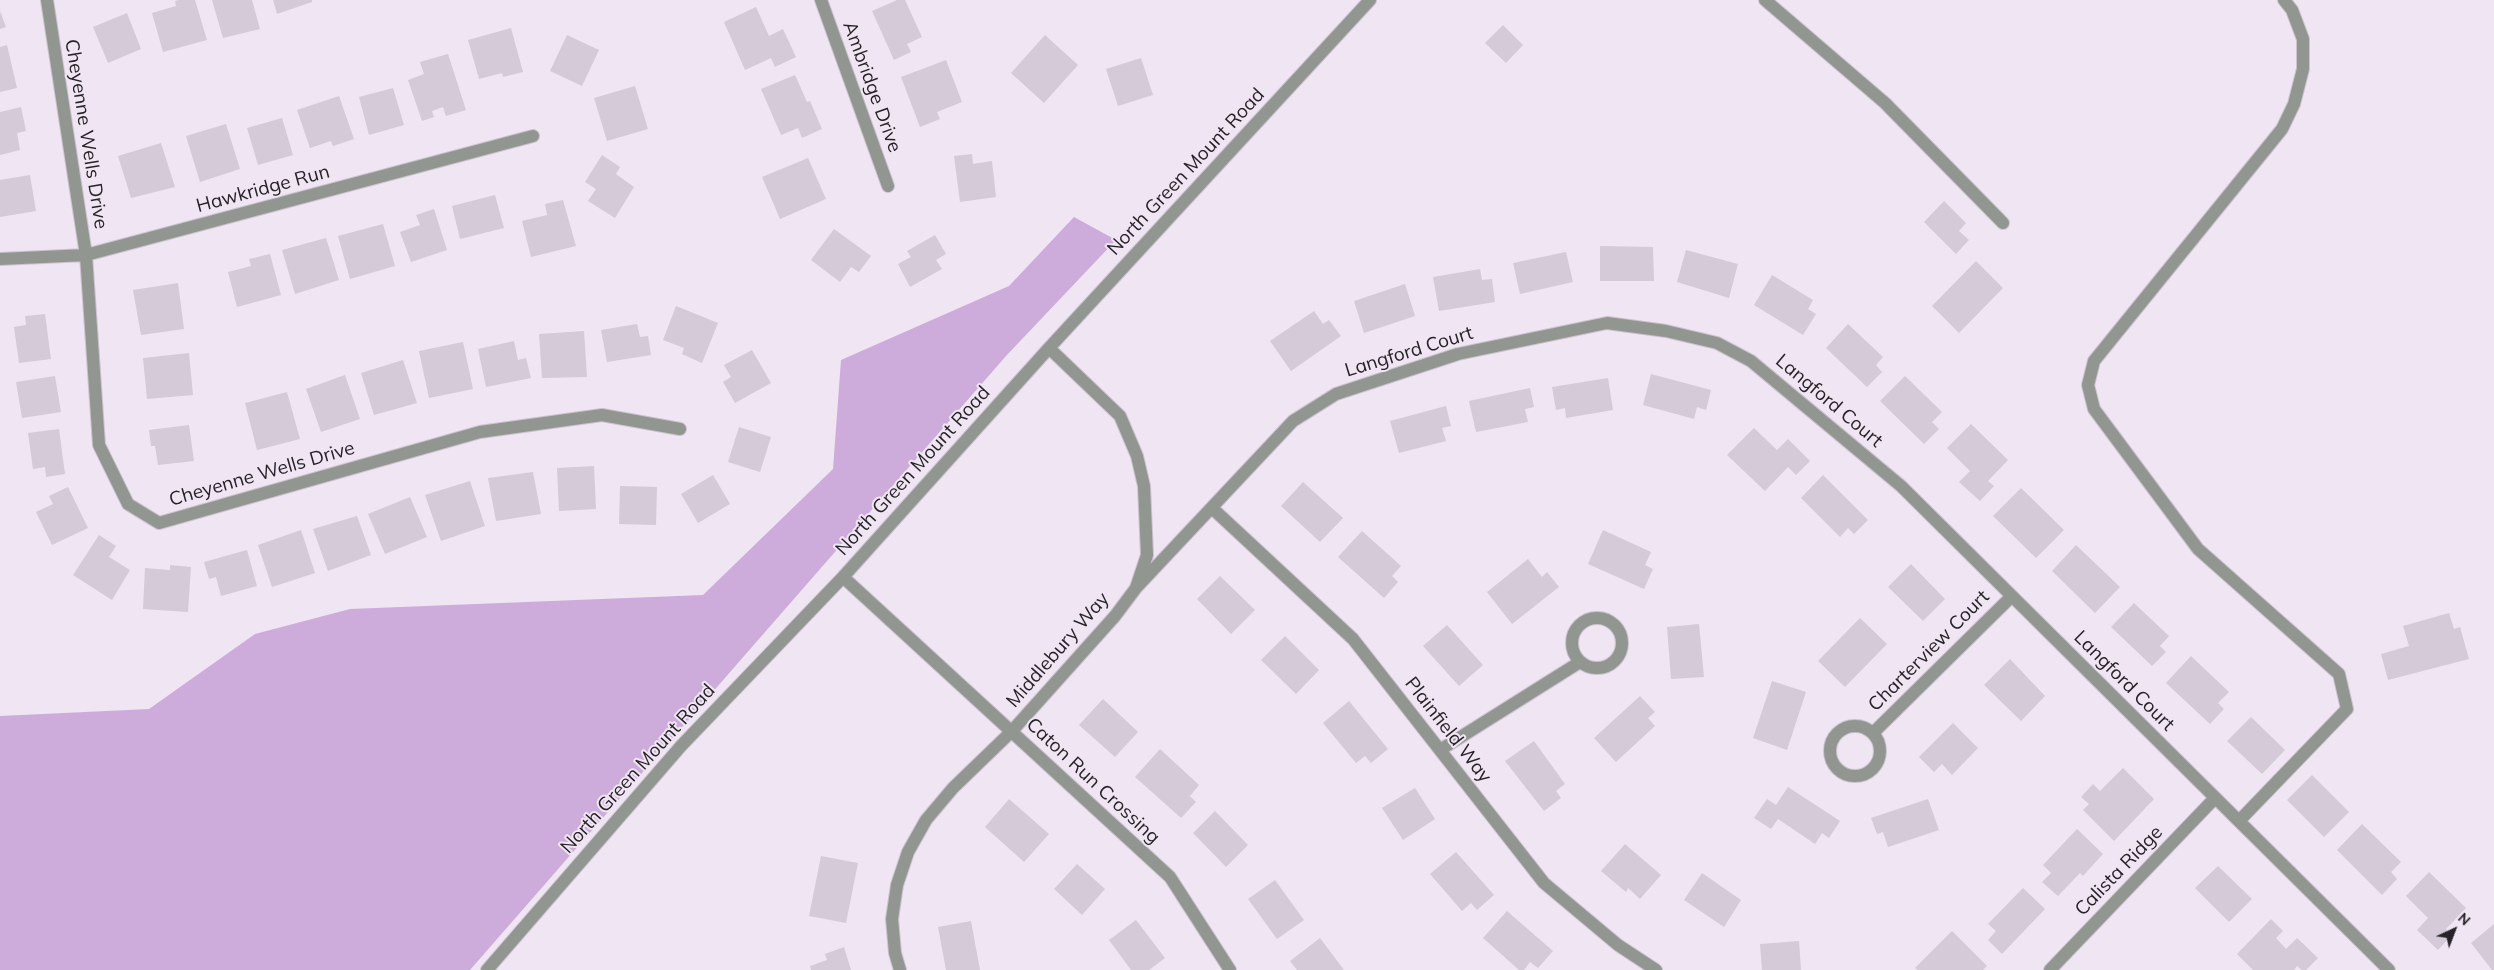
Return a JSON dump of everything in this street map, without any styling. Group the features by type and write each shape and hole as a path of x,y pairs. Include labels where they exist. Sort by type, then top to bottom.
{"street":[{"name":"Cheyenne Wells Drive","path":"47,0 86,255 99,445 128,504 159,523 480,432 602,415 680,429"},
{"name":"Ambridge Drive","path":"821,0 888,186"},
{"name":"North Green Mount Road","path":"487,970 681,746 843,577 1049,348 1370,0"},
{"path":"1765,0 1885,103 2003,223"},
{"path":"2239,821 2347,709 2339,674 2198,549 2094,409 2088,384 2094,361 2282,130 2294,104 2303,69 2303,39 2292,10 2284,0"},
{"name":"Hawkridge Run","path":"0,259 86,255 533,136"},
{"name":"Langford Court","path":"1136,588 1293,422 1336,394 1458,354 1607,323 1666,331 1717,343 1752,360 1901,486 2389,970"},
{"name":"Middlebury Way","path":"900,970 895,953 892,919 896,885 908,852 926,820 953,788 1012,731 1115,616 1136,588 1147,555 1144,486 1137,456 1120,416 1049,348"},
{"name":"Plainfield Way","path":"1212,508 1353,639 1544,883 1618,945 1656,970"},
{"name":"Caton Run Crossing","path":"843,577 1170,878 1230,970"},
{"name":"Charterview Court","path":"1873,733 2012,596"},
{"path":"1592,619 1602,619 1614,625 1622,643 1620,653 1614,662 1608,666 1595,668 1580,662 1572,646 1576,628 1582,622 1592,619"},
{"path":"1440,750 1580,662"},
{"name":"Charterview Court","path":"1851,726 1861,726 1873,733 1877,738 1880,750 1879,760 1873,769 1854,776 1838,769 1830,753 1835,736 1851,726"},
{"name":"Calista Ridge","path":"2050,970 2215,798"}],"shaded area":[{"path":"1074,217 1116,240 1006,356 470,970 0,970 0,716 149,709 255,634 350,609 703,595 833,469 841,360 1009,286"}],"building":[{"path":"195,0 207,40 163,52 152,13 176,6 175,1"},
{"path":"212,0 252,0 260,29 223,38"},
{"path":"273,0 312,0 312,2 277,14"},
{"path":"897,0 905,0 922,37 907,44 911,52 894,60 872,11"},
{"path":"756,7 769,36 783,29 796,57 775,67 771,58 745,70 724,22"},
{"path":"0,11 6,27 0,29"},
{"path":"127,13 141,49 108,63 93,27"},
{"path":"1503,25 1523,45 1506,63 1485,43"},
{"path":"511,28 523,72 503,77 502,73 479,79 468,40"},
{"path":"567,35 599,50 582,86 550,71"},
{"path":"1045,35 1078,65 1044,103 1011,73"},
{"path":"7,45 17,88 0,92 0,47"},
{"path":"448,54 466,110 446,116 443,107 432,111 434,117 422,121 408,80 424,74 420,62"},
{"path":"1141,58 1153,95 1118,106 1106,69"},
{"path":"946,60 962,102 937,112 940,119 920,127 901,77"},
{"path":"795,75 807,102 810,101 822,129 802,138 798,128 781,135 761,89"},
{"path":"635,86 648,129 607,141 594,98"},
{"path":"393,88 404,125 369,135 359,97"},
{"path":"339,96 354,139 333,146 331,141 310,148 297,110"},
{"path":"21,107 26,131 17,133 20,150 0,155 0,112"},
{"path":"282,118 293,155 258,165 247,128"},
{"path":"226,124 240,169 200,182 186,136"},
{"path":"161,143 175,187 131,198 118,156"},
{"path":"972,154 973,164 992,161 996,197 960,202 954,156"},
{"path":"602,155 620,167 616,174 634,187 615,218 588,201 596,189 585,182"},
{"path":"808,158 826,199 780,219 762,177"},
{"path":"30,175 36,211 0,217 0,180"},
{"path":"495,195 504,228 460,239 452,206"},
{"path":"563,200 576,246 531,257 522,221 547,215 545,204"},
{"path":"1944,201 1966,223 1959,231 1969,240 1956,254 1924,222"},
{"path":"434,209 447,250 411,262 400,232 420,225 416,215"},
{"path":"383,224 395,266 350,279 338,236"},
{"path":"834,229 871,256 859,272 851,267 840,282 811,260"},
{"path":"935,235 946,254 936,260 942,269 910,287 898,264 911,257 907,251"},
{"path":"326,238 339,280 295,294 282,250"},
{"path":"1600,246 1653,247 1654,281 1600,281"},
{"path":"1686,250 1738,264 1729,298 1677,282"},
{"path":"1566,252 1573,282 1520,294 1513,263"},
{"path":"270,254 281,295 237,307 228,272 251,266 249,259"},
{"path":"1976,261 2003,288 1959,333 1932,306"},
{"path":"1480,269 1482,280 1492,279 1495,302 1439,311 1433,277"},
{"path":"1772,275 1813,300 1808,309 1816,314 1803,335 1754,305"},
{"path":"178,283 184,329 141,335 133,290"},
{"path":"1405,284 1415,316 1364,333 1354,301"},
{"path":"676,306 718,323 702,363 682,354 684,348 663,340"},
{"path":"1314,311 1323,324 1329,320 1341,336 1291,371 1270,341"},
{"path":"45,314 51,359 19,363 14,327 26,325 25,316"},
{"path":"637,324 640,337 648,336 651,355 607,362 601,330"},
{"path":"1848,324 1883,357 1876,365 1882,372 1867,387 1826,348"},
{"path":"584,331 587,377 542,378 539,334"},
{"path":"514,341 518,360 526,358 531,378 486,387 478,349"},
{"path":"463,342 473,389 429,398 419,351"},
{"path":"752,350 771,383 735,403 723,382 731,377 724,365"},
{"path":"189,353 193,395 147,399 143,358"},
{"path":"403,360 417,403 374,415 361,373"},
{"path":"1651,374 1711,390 1706,410 1697,407 1694,419 1643,405"},
{"path":"345,375 360,419 321,432 306,389"},
{"path":"55,376 61,412 22,418 16,382"},
{"path":"1905,376 1942,412 1932,422 1939,429 1924,444 1880,401"},
{"path":"1608,378 1613,410 1566,418 1565,408 1556,410 1552,387"},
{"path":"1530,388 1534,407 1525,409 1528,422 1476,432 1469,401"},
{"path":"287,392 300,439 257,450 245,403"},
{"path":"1446,406 1451,426 1442,428 1446,441 1399,453 1390,421"},
{"path":"1971,424 2008,460 1988,481 1994,486 1980,501 1959,482 1970,471 1947,448"},
{"path":"189,425 194,461 158,465 155,446 151,446 149,430"},
{"path":"739,427 771,437 760,472 728,462"},
{"path":"1754,428 1777,450 1788,439 1810,461 1796,475 1788,467 1765,491 1727,455"},
{"path":"59,429 65,474 46,477 45,467 33,469 28,433"},
{"path":"594,466 596,509 559,511 557,468"},
{"path":"533,472 541,514 496,521 488,478"},
{"path":"713,475 730,504 698,523 681,494"},
{"path":"1823,475 1868,520 1854,534 1848,528 1840,537 1801,498"},
{"path":"470,481 485,526 441,541 425,495"},
{"path":"1303,482 1343,518 1320,542 1281,506"},
{"path":"620,486 657,487 656,525 619,524"},
{"path":"68,487 88,528 52,545 36,512 53,504 49,496"},
{"path":"2021,488 2064,530 2036,558 1993,516"},
{"path":"410,497 427,537 385,554 368,514"},
{"path":"357,516 371,555 328,571 313,529"},
{"path":"301,530 315,573 272,587 258,545"},
{"path":"1603,530 1651,552 1645,565 1653,569 1644,589 1588,564"},
{"path":"1362,531 1401,566 1392,576 1398,582 1384,598 1338,557"},
{"path":"99,535 116,546 109,557 130,570 112,600 73,575"},
{"path":"2076,545 2120,587 2095,613 2052,571"},
{"path":"247,550 257,586 221,596 216,577 209,579 204,562"},
{"path":"1528,559 1542,577 1547,572 1559,587 1512,624 1487,592"},
{"path":"1911,564 1945,599 1923,621 1888,587"},
{"path":"170,565 191,567 188,612 143,609 145,568 170,570"},
{"path":"1220,576 1255,610 1231,634 1197,599"},
{"path":"2134,603 2169,636 2160,646 2166,652 2152,666 2111,627"},
{"path":"2449,613 2454,629 2460,627 2469,659 2388,680 2381,654 2409,646 2403,626"},
{"path":"1860,618 1887,644 1845,687 1818,661"},
{"path":"1699,624 1704,677 1671,679 1667,627"},
{"path":"1447,625 1483,665 1459,686 1423,646"},
{"path":"1285,636 1319,670 1296,694 1261,660"},
{"path":"2191,656 2229,692 2218,703 2224,709 2210,724 2166,683"},
{"path":"2010,659 2045,696 2021,721 1984,685"},
{"path":"1772,681 1806,692 1787,750 1753,738"},
{"path":"1640,696 1655,712 1648,718 1655,726 1616,762 1594,738"},
{"path":"1103,699 1138,732 1115,757 1079,725"},
{"path":"1349,701 1388,749 1371,763 1365,756 1356,763 1323,723"},
{"path":"2251,717 2285,750 2262,774 2227,741"},
{"path":"1953,723 1978,748 1952,775 1942,764 1934,772 1919,757"},
{"path":"1534,741 1565,784 1556,791 1561,798 1544,811 1505,761"},
{"path":"1160,749 1199,785 1190,796 1196,802 1181,818 1135,777"},
{"path":"2123,768 2154,799 2114,841 2083,810 2089,804 2081,797 2093,784 2100,791"},
{"path":"2312,775 2349,812 2324,837 2287,800"},
{"path":"1788,787 1840,821 1829,838 1822,833 1815,844 1778,819 1771,829 1754,818 1767,799 1776,805"},
{"path":"1415,788 1435,819 1403,840 1382,808"},
{"path":"1009,799 1049,834 1024,862 985,827"},
{"path":"1928,799 1939,830 1888,847 1883,832 1877,834 1871,818"},
{"path":"1215,811 1248,845 1226,867 1193,833"},
{"path":"2362,824 2401,862 2391,872 2397,879 2382,895 2337,850"},
{"path":"2077,829 2103,854 2083,876 2080,873 2058,896 2042,882 2051,873 2043,865"},
{"path":"1625,844 1661,875 1640,899 1628,888 1626,892 1601,871"},
{"path":"1456,852 1494,895 1477,910 1471,903 1462,911 1430,874"},
{"path":"821,856 858,863 846,923 809,916"},
{"path":"1077,864 1105,889 1082,915 1054,889"},
{"path":"2218,866 2252,899 2229,922 2195,888"},
{"path":"2429,872 2466,908 2446,929 2452,935 2438,950 2417,930 2428,918 2406,896"},
{"path":"1702,873 1741,900 1724,927 1684,900"},
{"path":"1275,880 1304,920 1277,939 1248,899"},
{"path":"2023,888 2045,909 2002,954 1988,940 1996,931 1988,924"},
{"path":"1507,911 1553,951 1538,968 1530,962 1524,970 1519,970 1483,938"},
{"path":"2271,919 2283,931 2276,938 2286,949 2297,938 2318,958 2306,970 2302,970 2297,966 2294,970 2253,970 2237,954"},
{"path":"1136,920 1165,958 1149,970 1131,970 1109,940"},
{"path":"971,921 980,970 946,970 938,927"},
{"path":"2494,924 2494,970 2492,970 2471,943"},
{"path":"1952,931 1987,966 1983,970 1918,970 1915,968"},
{"path":"1320,938 1344,970 1297,970 1290,961"},
{"path":"1799,941 1801,970 1762,970 1760,944"},
{"path":"844,947 851,970 811,970 810,966 827,960 825,954"}]}
